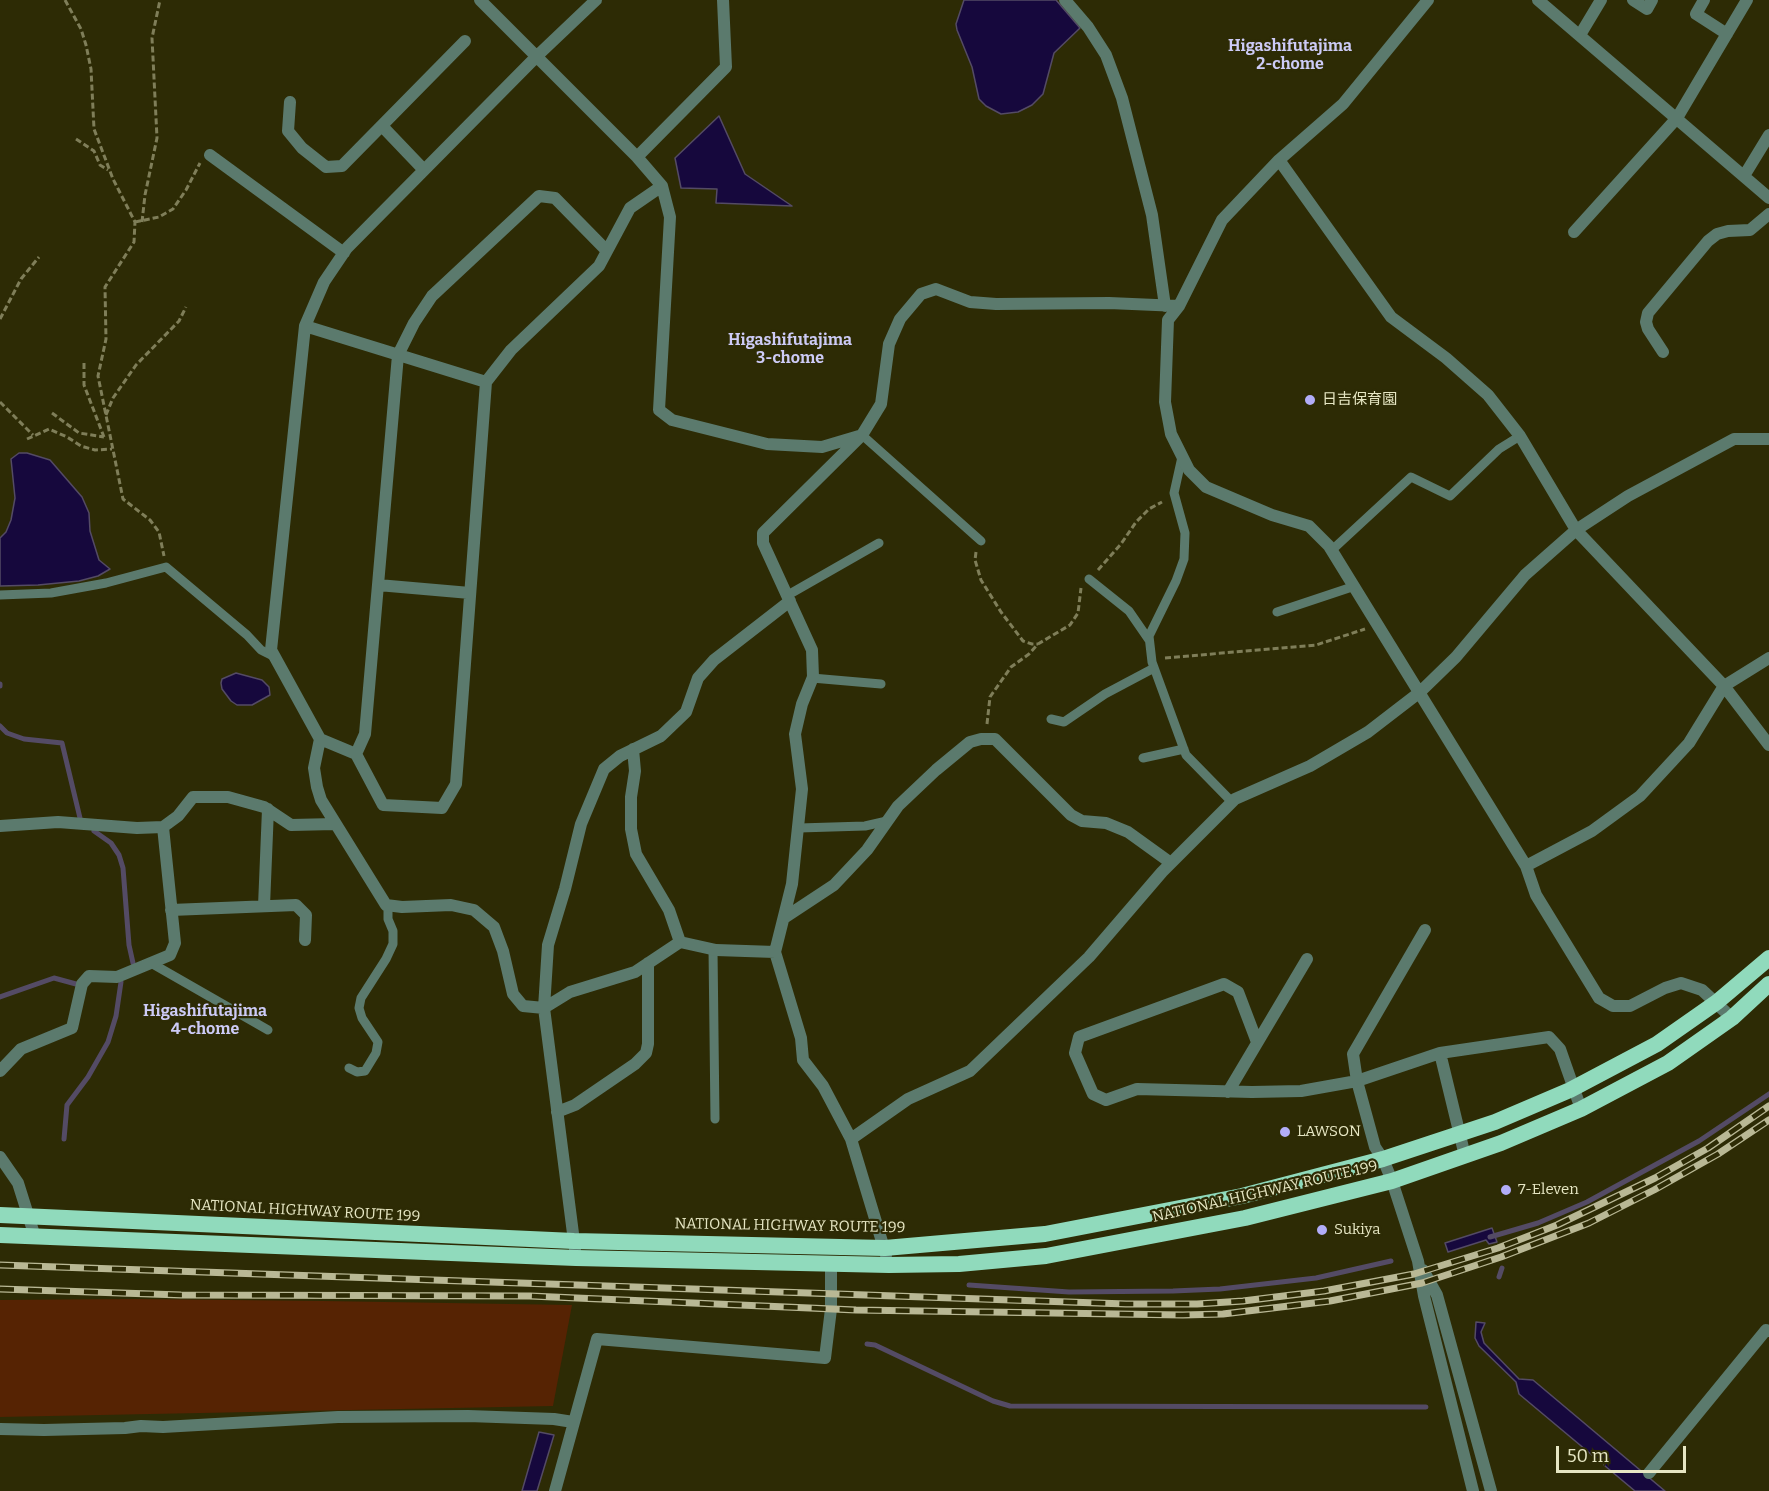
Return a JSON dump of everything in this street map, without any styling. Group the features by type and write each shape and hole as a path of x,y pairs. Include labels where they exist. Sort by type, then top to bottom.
{"highway":[{"name":"NATIONAL HIGHWAY ROUTE 199","path":"0,1235 575,1250 885,1248 1045,1234 1242,1196 1383,1159 1495,1122 1574,1088 1658,1044 1717,1002 1769,958"},
{"name":"NATIONAL HIGHWAY ROUTE 199","path":"0,1215 831,1264 959,1264 1046,1256 1245,1218 1392,1181 1501,1143 1581,1109 1668,1063 1732,1018 1769,984"}],"street":[{"path":"480,0 637,156 662,186 670,217 659,410 672,420 767,444 822,447 862,435"},
{"path":"596,0 537,56 344,253 324,282 305,326 271,650 320,739 356,754 383,805 442,808 456,784 486,382 511,350 599,266 630,208 662,186"},
{"path":"637,156 726,68 723,0"},
{"path":"1065,0 1088,27 1106,55 1122,98 1152,215 1165,306"},
{"path":"1428,0 1343,104 1279,160 1222,220 1179,306 1168,320 1165,402 1171,434 1189,470 1206,488 1272,515 1309,526 1332,550 1526,866 1536,895 1599,998 1613,1006 1630,1006 1665,988 1681,983 1702,990 1732,1018"},
{"path":"1580,35 1601,0"},
{"path":"1633,0 1647,9 1652,0"},
{"path":"1704,0 1696,14 1727,34"},
{"path":"1574,232 1677,118 1747,0"},
{"path":"1544,2 1769,198"},
{"path":"290,102 288,131 302,148 326,167 342,166 465,41"},
{"path":"382,126 424,170"},
{"path":"1744,176 1769,135"},
{"path":"210,155 344,253"},
{"path":"1279,160 1391,318 1446,358 1488,395 1520,436 1576,530 1724,686 1769,745"},
{"path":"356,754 365,734 398,355 414,323 432,296 539,196 555,198 607,251"},
{"path":"1663,352 1648,329 1646,322 1648,312 1708,241 1717,234 1728,231 1750,230 1769,214"},
{"path":"889,1265 851,1139 823,1086 803,1060 801,1038 775,952 792,884 799,828 802,789 795,734 802,704 812,678 812,650 763,543 763,532 862,435 881,404 889,344 900,319 921,294 936,289 970,302 996,304 1109,303 1179,306"},
{"path":"305,326 486,382"},
{"path":"851,1139 908,1099 970,1071 1089,957 1171,863 1232,802 1310,766 1359,737 1420,692 1456,657 1525,575 1576,530 1628,496 1734,439 1769,439"},
{"path":"378,585 470,593"},
{"path":"575,1250 544,1008 548,945 581,824 603,769 633,749 661,736 686,712 698,678 714,660 789,598"},
{"path":"1526,866 1592,831 1640,796 1689,743 1724,686 1769,658"},
{"path":"320,739 314,768 316,787 321,800 386,905 402,907 451,904 474,910 494,927 503,951 513,994 523,1006 544,1008 570,992 635,972 680,942 712,949 775,952"},
{"path":"784,918 834,885 867,850 898,806 936,770 970,742 985,739 995,739 1071,815 1082,821 1106,823 1128,832 1171,863"},
{"path":"633,749 635,771 631,797 631,829 636,854 669,910 680,942"},
{"path":"0,826 58,822 137,828 163,827 178,816 193,797 228,797 268,809 291,825 335,824"},
{"path":"264,906 268,809"},
{"path":"0,1071 21,1049 72,1028 82,984 89,976 117,977 170,956 175,943 163,827"},
{"path":"171,910 296,905 306,915 305,940"},
{"path":"1425,930 1353,1054 1357,1081 1375,1147 1392,1181 1418,1261 1424,1296 1473,1491"},
{"path":"1228,1092 1307,959"},
{"path":"557,1112 575,1105 635,1064 646,1053 648,963"},
{"path":"1257,1042 1238,992 1224,984 1079,1037 1075,1053 1093,1094 1106,1100 1137,1089 1228,1092 1301,1091 1357,1081 1440,1053 1549,1038 1560,1049 1581,1109"},
{"path":"1440,1053 1465,1156"},
{"path":"0,1157 18,1184 35,1237"},
{"path":"1418,1261 1437,1294 1491,1491"},
{"path":"555,1491 597,1339 825,1358 831,1309 831,1264"},
{"path":"1649,1473 1766,1330 1769,1331"},
{"path":"0,1429 163,1427 338,1417 468,1416 554,1419 573,1422"}],"lane":[{"path":"862,435 981,541"},
{"path":"1332,550 1411,477 1450,496 1499,448 1520,436"},
{"path":"1182,457 1175,490 1185,533 1184,559 1149,640 1153,664 1189,759 1232,802"},
{"path":"789,598 879,543"},
{"path":"0,595 51,593 106,583 166,567 247,634 261,650 275,657"},
{"path":"1089,579 1129,611 1149,640"},
{"path":"1278,612 1355,586"},
{"path":"1051,719 1065,722 1153,664"},
{"path":"812,678 881,684"},
{"path":"1143,758 1184,748"},
{"path":"799,828 866,826 887,821"},
{"path":"350,1068 357,1072 365,1071 376,1053 378,1042 362,1018 359,1008 361,998 393,944 388,906"},
{"path":"712,949 715,1119"},
{"path":"151,963 268,1030"}],"path":[{"path":"65,0 81,29 86,45 94,129 110,171 135,222 134,242 105,287 106,339 98,376 105,416 123,499 150,519 159,532 166,567"},
{"path":"142,222 157,138 152,38 160,0"},
{"path":"76,139 94,151 100,165 110,171"},
{"path":"135,222 159,217 173,209 186,190 198,165 203,158 210,155"},
{"path":"0,319 21,279 39,257"},
{"path":"105,416 113,398 136,365 179,321 186,307"},
{"path":"84,363 84,385 104,437"},
{"path":"0,402 33,435"},
{"path":"52,413 79,433 110,437"},
{"path":"27,439 49,429 81,446 95,450 112,449"},
{"path":"985,739 990,697 1011,667 1038,644 1070,625 1078,613 1080,588 1104,565 1136,522 1149,509 1163,501 1175,490"},
{"path":"981,541 975,560 981,579 1001,612 1023,641 1038,644"},
{"path":"1153,664 1316,645 1368,628"}],"shaded area":[{"path":"964,0 1056,0 1080,28 1054,53 1043,94 1032,105 1018,112 1001,114 986,106 979,99 972,67 956,24"},
{"path":"719,116 745,174 792,206 716,203 717,189 681,188 675,158"},
{"path":"19,453 50,460 82,497 89,513 90,531 99,560 110,569 98,576 79,581 0,586 0,538 6,532 11,520 15,498 11,459"},
{"path":"236,673 262,680 269,687 270,695 252,705 237,705 222,689 221,683 222,679"},
{"path":"1492,1228 1497,1242 1489,1244 1486,1240 1448,1252 1445,1243"},
{"path":"135,1299 572,1305 553,1406 0,1417 0,1300"},
{"path":"1476,1322 1485,1323 1481,1332 1484,1343 1519,1379 1533,1380 1665,1491 1635,1491 1519,1394 1516,1382 1479,1346 1475,1338"},
{"path":"539,1432 554,1435 537,1491 522,1491"}],"waterway":[{"path":"0,726 7,733 24,739 62,743 80,818"},
{"path":"94,831 111,843 119,855 123,868 129,945 133,963"},
{"path":"0,997 54,978 76,984"},
{"path":"64,1139 67,1105 88,1077 108,1042 116,1016 121,982"},
{"path":"1490,1237 1538,1223 1587,1202 1699,1141 1769,1094"},
{"path":"969,1285 1069,1292 1220,1289 1316,1278 1391,1261"},
{"path":"1499,1277 1502,1268"},
{"path":"867,1344 875,1345 993,1401 1010,1406 1426,1407"}],"railway":[{"path":"0,1265 1126,1304 1197,1304 1243,1301 1324,1291 1414,1274 1498,1248 1557,1225 1655,1178 1708,1148 1769,1106"},
{"path":"0,1289 181,1295 530,1296 856,1310 1223,1314 1330,1301 1422,1283 1501,1257 1589,1223 1654,1190 1718,1154 1769,1120"}],"place":[{"name":"日吉保育園","path":"1310,400"},
{"name":"LAWSON","path":"1285,1132"},
{"name":"7-Eleven","path":"1506,1190"},
{"name":"Sukiya","path":"1322,1230"}],"district":[{"name":"Higashifutajima 2-chome","path":"1290,56"},
{"name":"Higashifutajima 3-chome","path":"790,350"},
{"name":"Higashifutajima 4-chome","path":"205,1021"}]}
